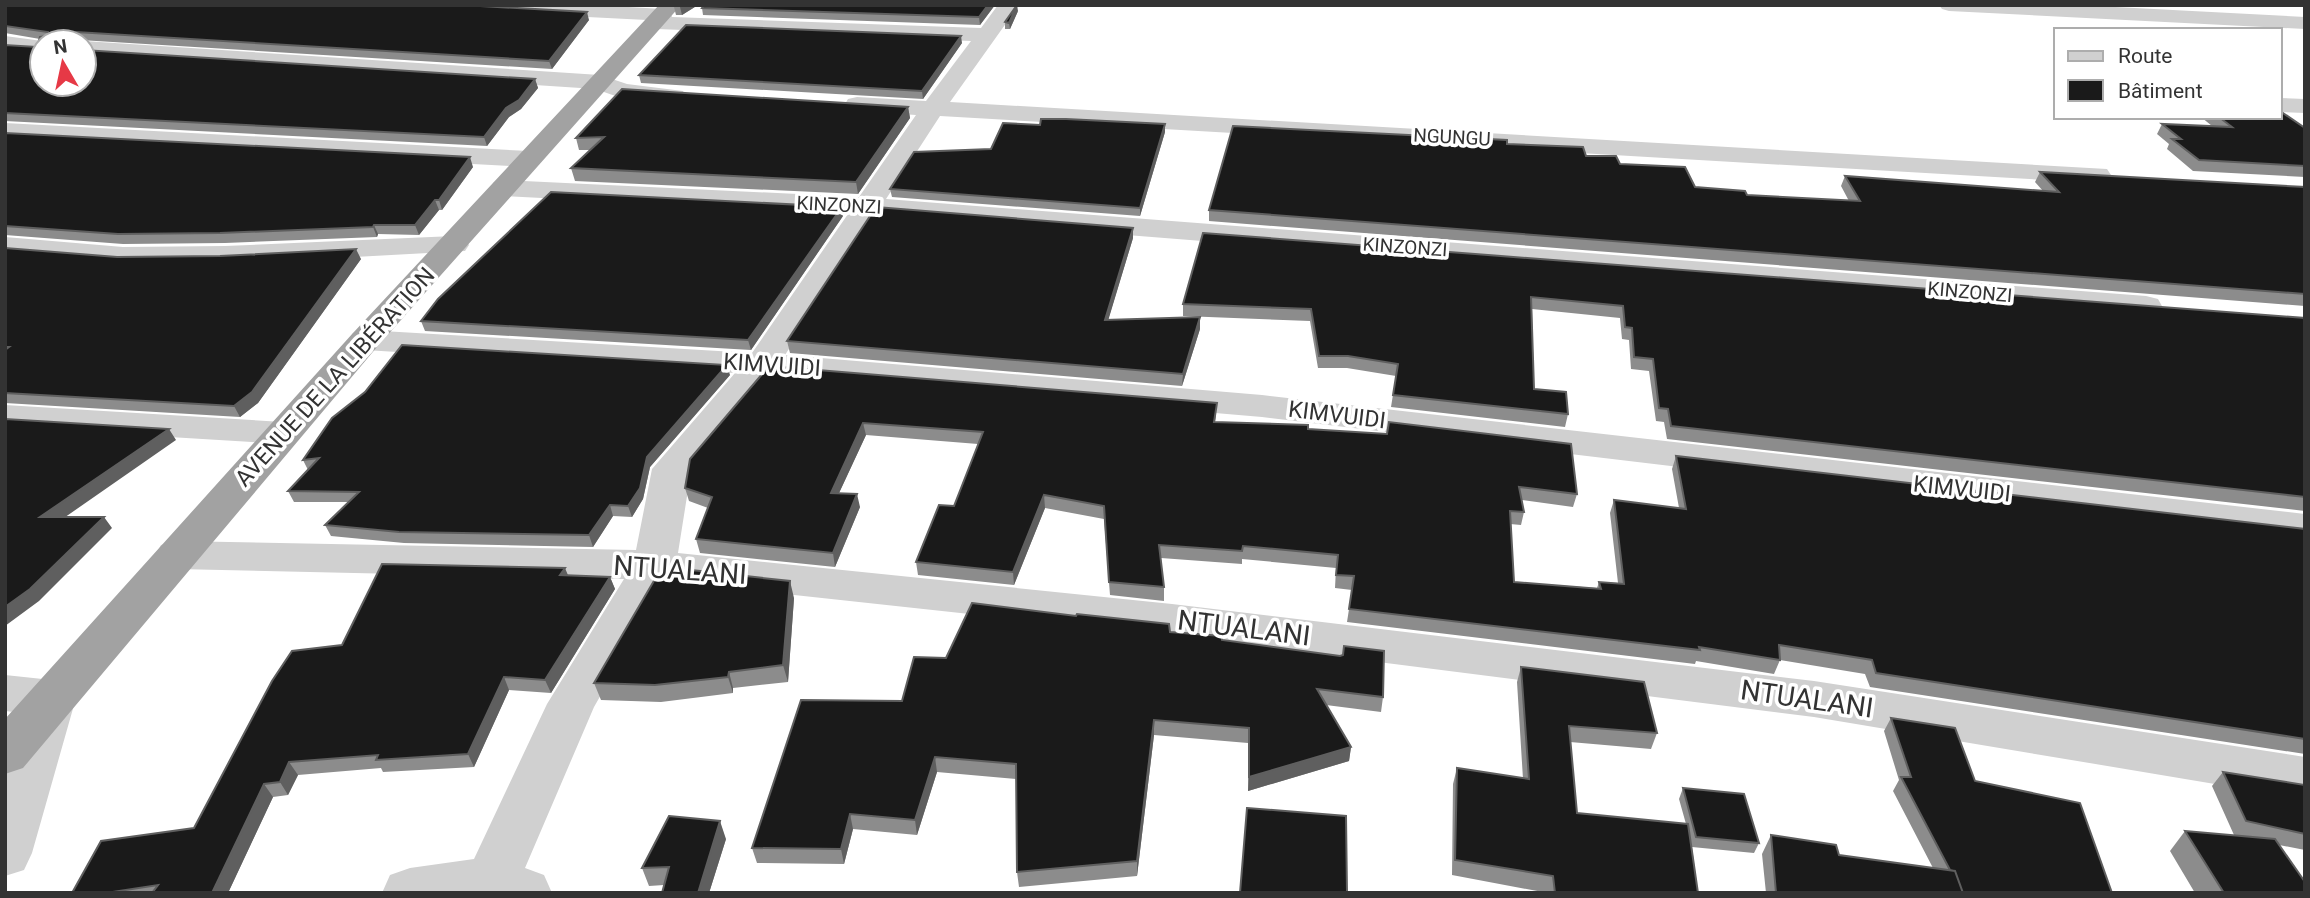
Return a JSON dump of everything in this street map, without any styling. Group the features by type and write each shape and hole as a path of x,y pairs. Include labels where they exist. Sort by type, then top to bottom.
{"highway":[{"name":"AVENUE DE LA LIBÉRATION","path":"5,754 29,695 176,555 365,340 663,14"}],"street":[{"path":"468,5 663,14 984,36"},
{"path":"410,893 501,889 571,704 654,565 673,469 762,364 933,108 1009,5"},
{"path":"1950,5 2305,23"},
{"path":"2018,8 2047,29"},
{"path":"5,43 28,45"},
{"path":"98,49 600,82 623,91 699,97"},
{"name":"NGUNGU","path":"837,104 2125,177"},
{"path":"2282,104 2305,106"},
{"path":"5,131 529,159"},
{"name":"KINZONZI","path":"504,188 868,206 2180,309"},
{"path":"5,246 123,256 225,255 454,245"},
{"name":"KIMVUIDI","path":"365,340 762,364 1262,406 2305,528"},
{"path":"5,416 283,433"},
{"name":"NTUALANI","path":"176,555 654,565 1172,620 1814,699 2305,778"},
{"path":"5,853 29,695"}],"building":[{"path":"5,5 463,5 587,12 549,61 98,33 98,28 28,29 5,26"},
{"path":"704,5 988,5 979,17 702,8"},
{"path":"1017,5 1009,23 1005,22"},
{"path":"686,25 961,36 922,91 639,75"},
{"path":"5,45 28,46 28,98 98,98 98,51 535,79 519,100 506,108 484,137 5,113"},
{"path":"622,89 908,107 856,182 571,168 604,137 576,138"},
{"path":"2282,112 2305,128 2305,166 2199,160 2172,139 2181,139 2162,124 2232,127 2222,119 2282,119"},
{"path":"1041,119 1165,124 1140,208 890,189 914,152 991,149 1003,123 1040,125"},
{"path":"1233,126 1507,140 1507,144 1583,147 1586,156 1616,156 1620,164 1685,167 1695,187 1745,191 1747,195 1860,201 1845,176 2059,192 2040,172 2305,187 2305,294 1209,210"},
{"path":"5,133 470,157 439,200 435,200 415,225 118,234 5,226"},
{"path":"551,192 842,207 748,340 421,321 438,299"},
{"path":"876,207 1133,228 1105,320 1200,317 1183,374 787,341"},
{"path":"1203,233 2305,318 2305,497 1671,426 1668,409 1659,408 1653,359 1634,357 1632,328 1625,327 1623,306 1531,297 1534,389 1566,392 1568,414 1393,395 1398,364 1348,356 1319,356 1311,309 1183,304"},
{"path":"5,248 117,257 220,256 356,249 252,392 234,406 5,393 5,350 9,347 5,347"},
{"path":"402,345 727,365 647,457 640,488 628,506 610,505 589,535 399,532 325,525 359,492 288,491 319,458 303,460 332,418 365,392"},
{"path":"769,366 1217,403 1214,422 1308,425 1308,429 1387,434 1389,422 1571,444 1577,494 1519,487 1524,512 1510,511 1514,582 1601,589 1599,582 1624,584 1614,500 1686,509 1676,456 2305,529 2305,739 1876,673 1872,660 1779,645 1780,660 1699,647 1700,650 1349,609 1354,576 1336,575 1338,555 1243,546 1242,551 1159,545 1164,587 1109,582 1104,506 1044,495 1013,572 916,562 939,505 954,506 983,432 863,423 831,493 857,494 833,553 696,539 712,497 685,488 690,459"},
{"path":"5,419 169,429 40,517 104,517 30,589 5,607"},
{"path":"382,564 565,568 560,575 610,577 545,680 504,677 468,754 376,760 378,755 289,762 280,782 264,784 212,893 152,893 158,885 106,893 72,893 101,841 194,828 272,681 292,651 342,645"},
{"path":"682,569 790,581 783,665 729,672 728,677 655,685 594,683 658,574 680,574"},
{"path":"972,603 1169,624 1170,632 1222,636 1222,640 1340,656 1343,655 1344,646 1384,651 1383,697 1317,689 1351,747 1249,777 1249,728 1154,720 1137,861 1017,872 1016,764 935,757 915,820 850,814 841,849 752,848 801,700 902,701 914,657 946,658"},
{"path":"1521,667 1644,682 1657,733 1569,726 1577,813 1688,824 1698,893 1555,893 1553,876 1455,860 1457,768 1529,779"},
{"path":"1891,718 1955,728 1975,781 2080,803 2112,893 1963,893 1955,871 1950,870 1901,777 1911,777"},
{"path":"2223,772 2305,785 2305,834 2246,821"},
{"path":"1683,788 1744,794 1759,843 1696,837"},
{"path":"1247,808 1346,816 1347,893 1240,893"},
{"path":"669,816 720,821 698,893 662,893 669,867 642,868"},
{"path":"2185,831 2275,839 2305,882 2305,893 2224,893"},
{"path":"1771,835 1836,845 1839,855 1955,871 1963,893 1776,893"}]}
